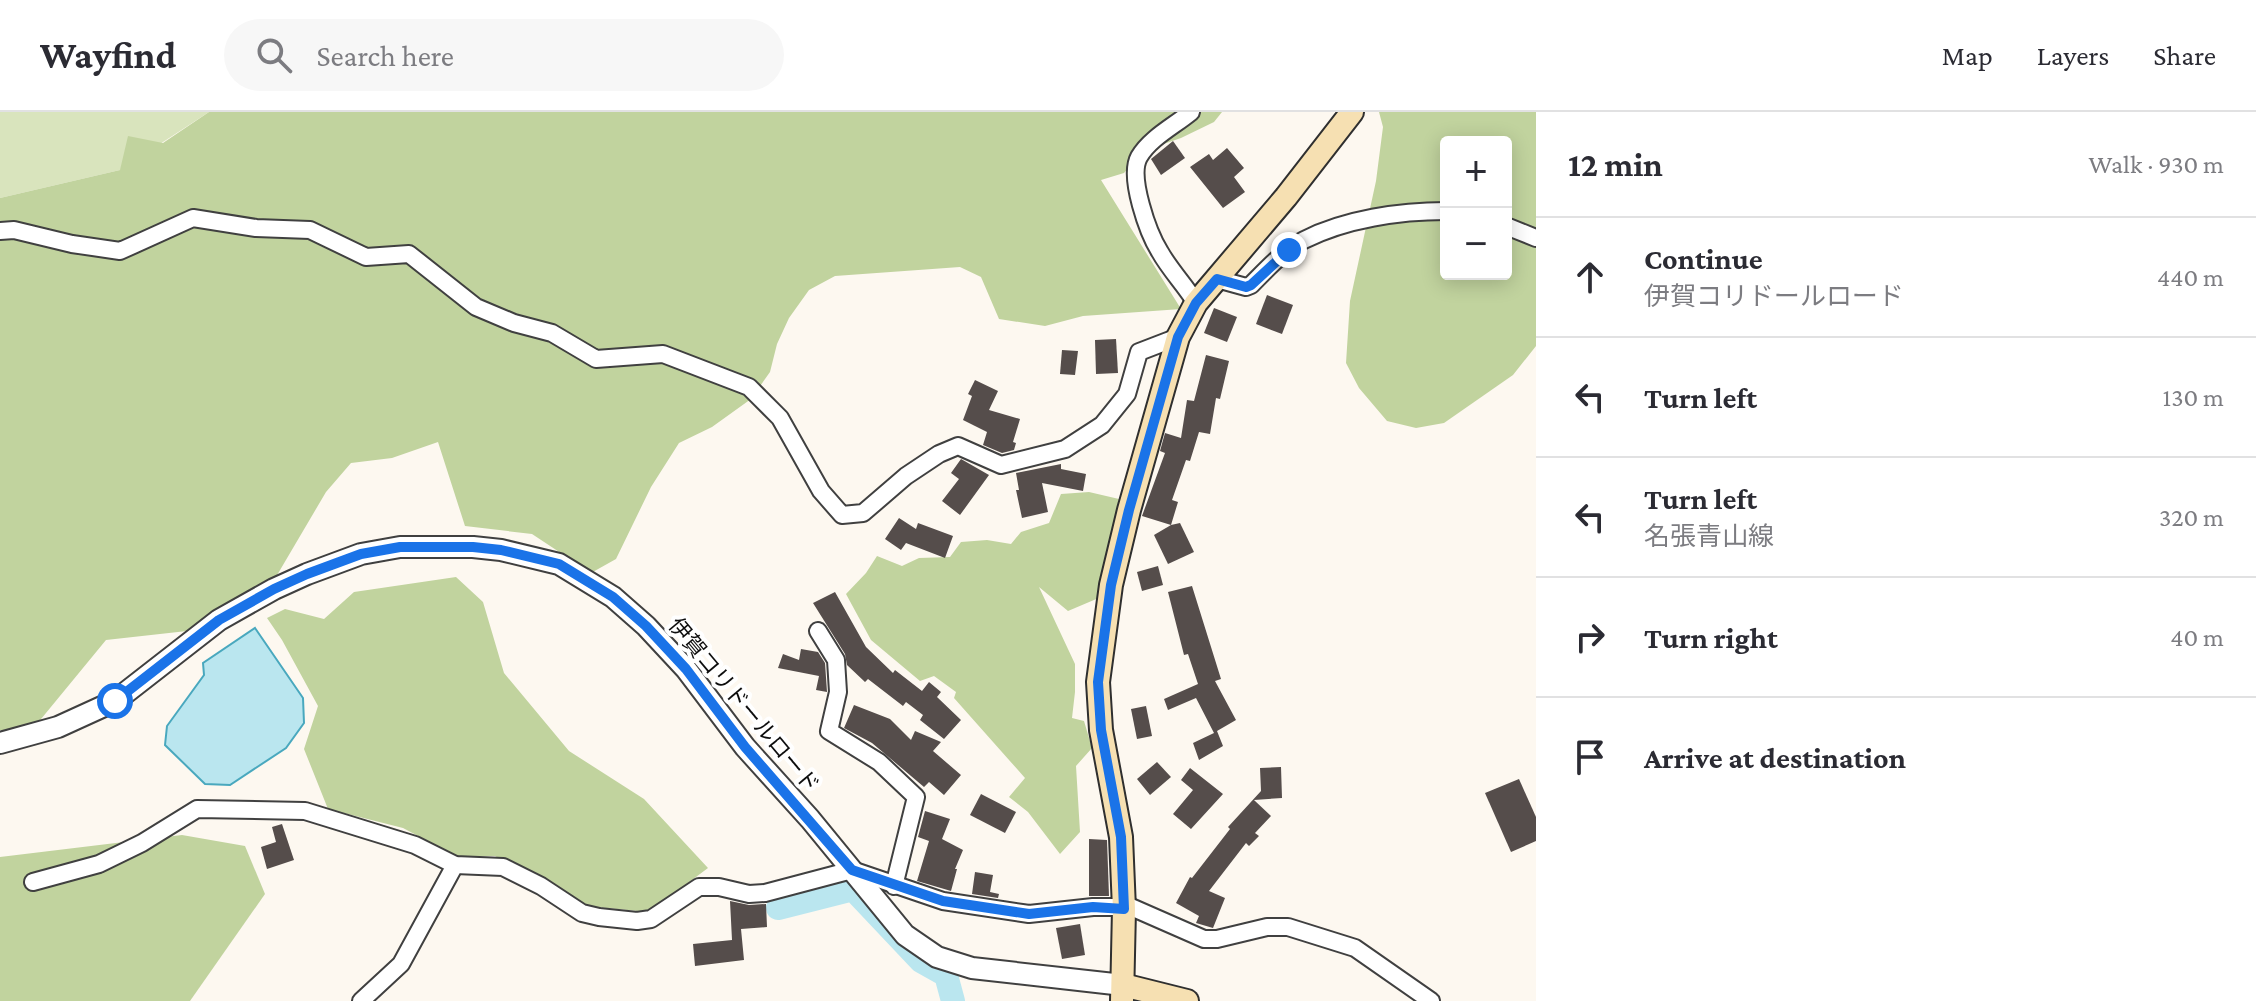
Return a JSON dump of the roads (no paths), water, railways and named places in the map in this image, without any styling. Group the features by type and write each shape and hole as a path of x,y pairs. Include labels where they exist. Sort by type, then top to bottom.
{"main road":[{"path":"1187,1001 1123,993 1121,837 1101,730 1098,682 1115,570 1178,337 1196,303 1286,197 1352,112"}],"street":[{"path":"1191,112 1148,146 1138,159 1134,173 1160,254 1196,303"},
{"path":"1217,279 1246,287 1289,250 1321,233 1365,220 1440,212"},
{"path":"0,231 14,230 72,244 120,251 193,218 256,228 310,230 366,257 409,254 476,307 514,323 552,333 596,359 663,354 749,387 780,418 821,491 842,515 863,513 906,476 939,454 958,446 1001,465 1065,449 1102,425 1127,394 1139,352 1178,337"},
{"path":"1512,228 1536,238"},
{"name":"伊賀コリドールロード","path":"0,743 58,727 115,701 219,620 307,574 361,554 400,547 501,550 559,564 613,597 646,626 686,669 745,747 905,935 937,957 972,968 1123,993"},
{"path":"818,631 836,660 838,692 829,731 879,762 916,797 894,886"},
{"path":"33,882 99,864 142,843 197,809 305,811 415,845 455,865 503,867 541,886 582,913 637,921 651,919 699,887 719,887 749,894 765,893 852,870 943,901 1029,914 1093,907 1131,907 1204,939 1288,927 1355,948 1431,1001"},
{"path":"361,1001 401,964 455,865"}],"water":[{"path":"255,628 303,698 304,723 286,748 230,785 205,784 165,745 167,726 204,675 203,663"}],"waterway":[{"path":"778,908 853,889 921,961 946,975 953,1001"}]}
